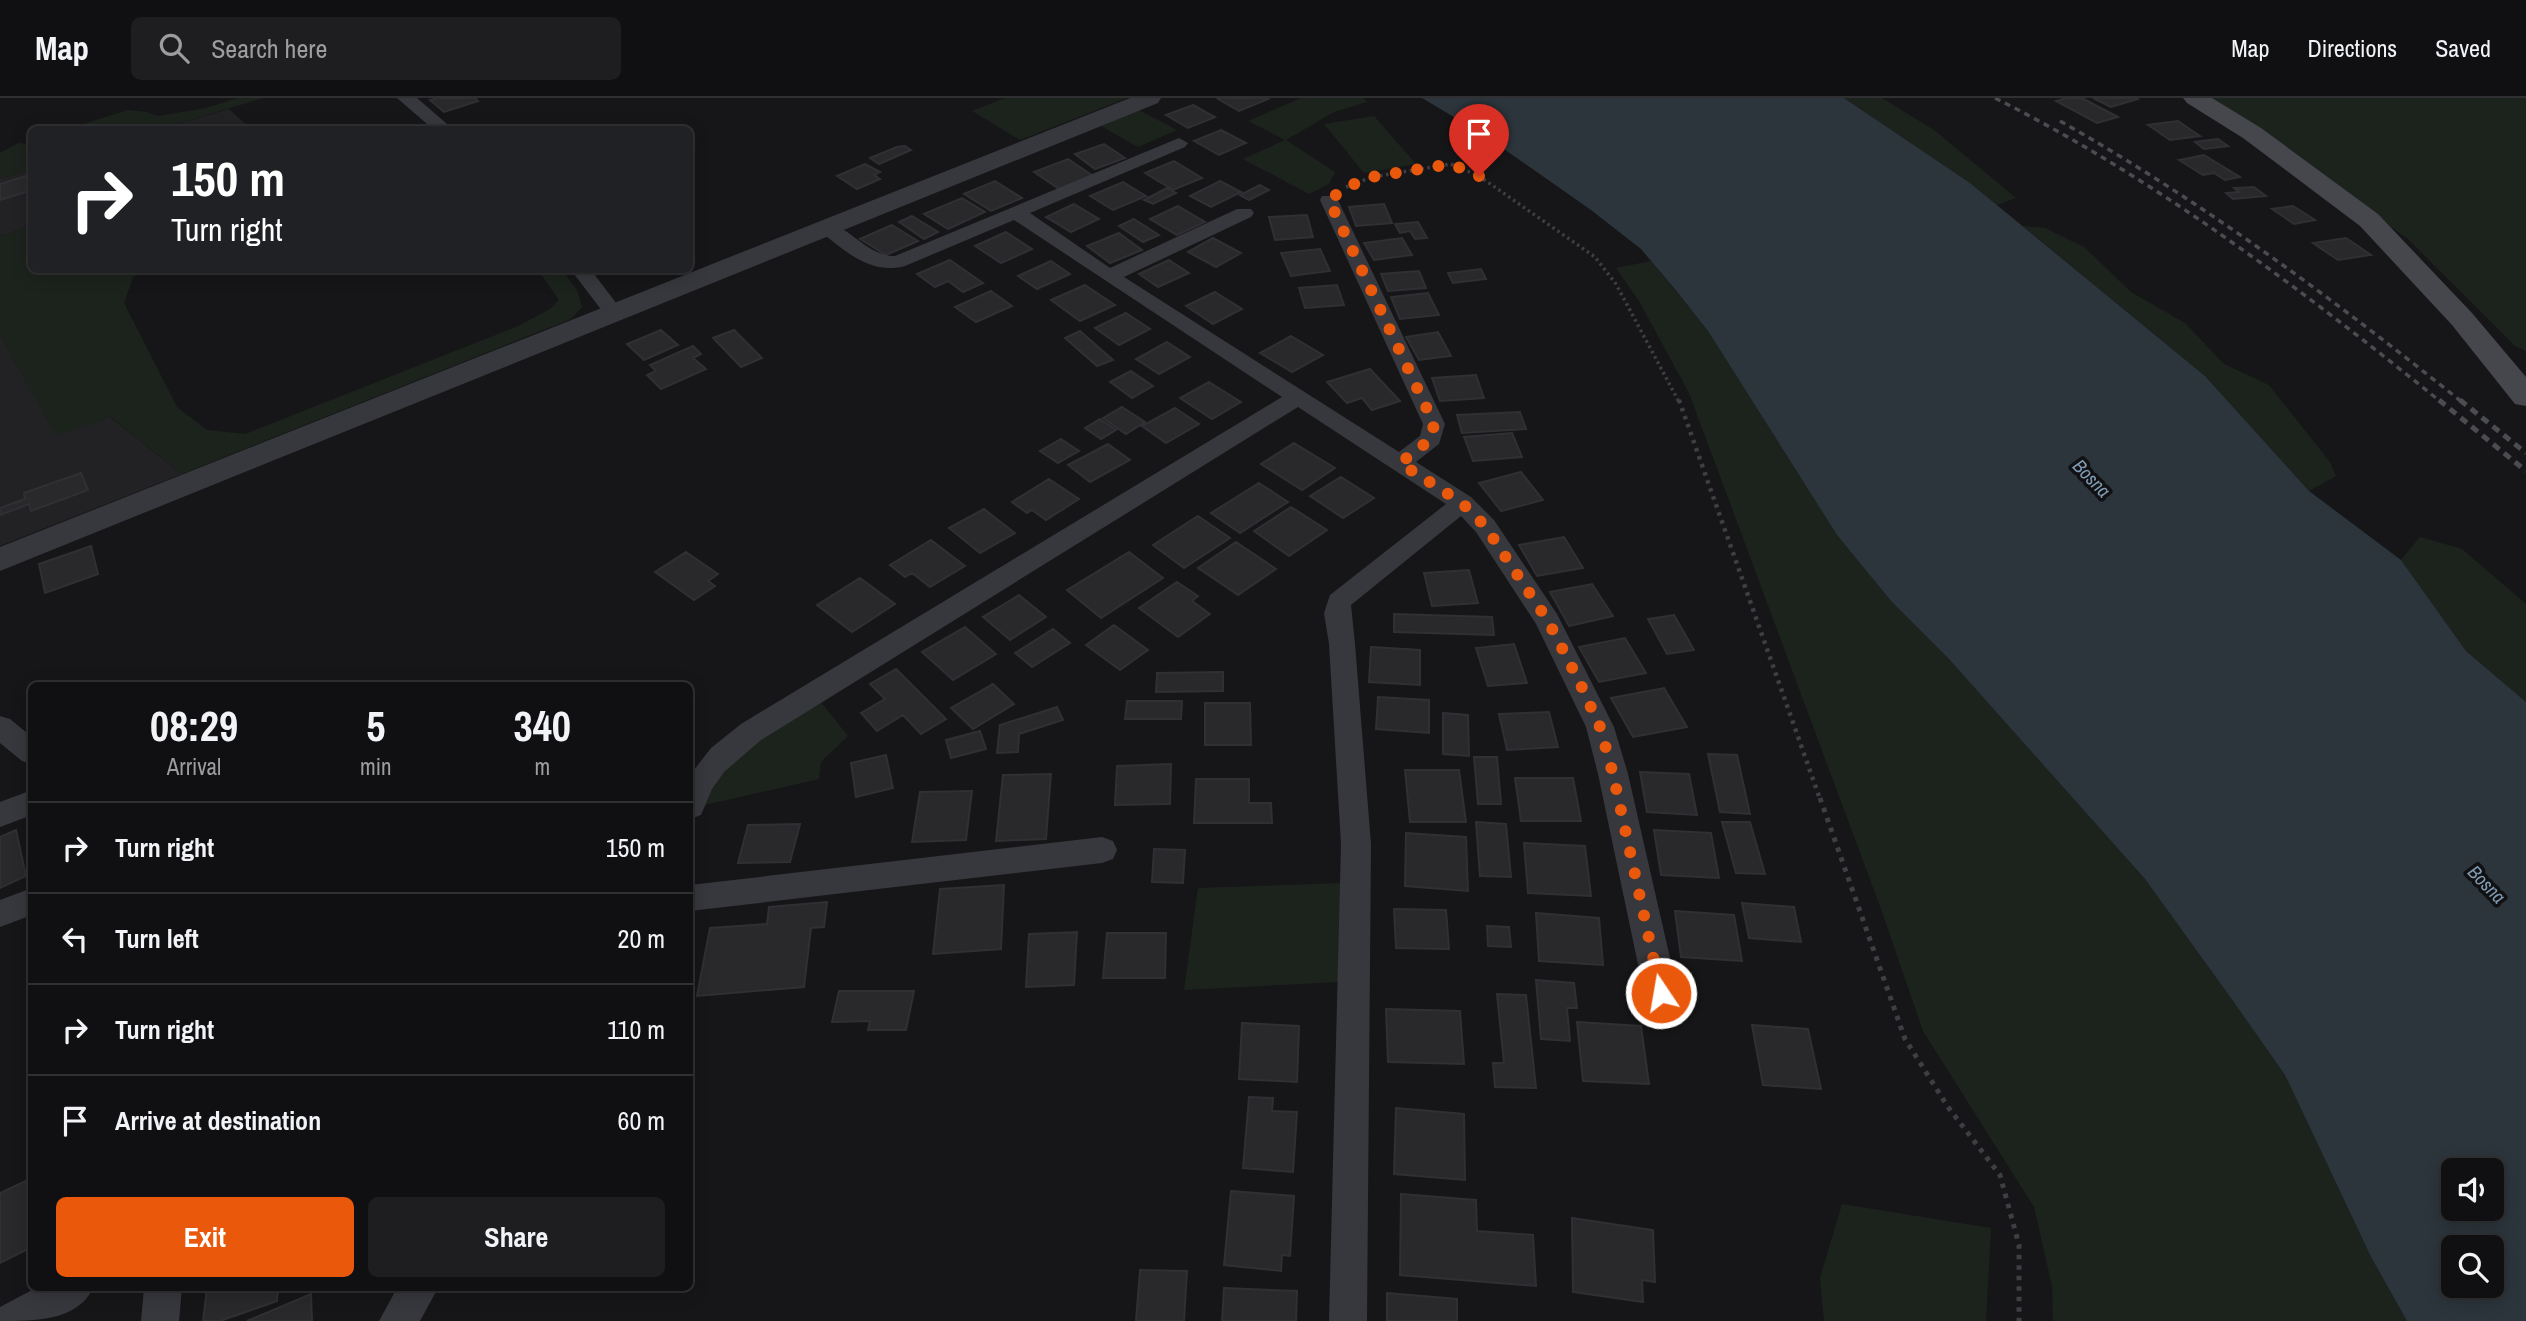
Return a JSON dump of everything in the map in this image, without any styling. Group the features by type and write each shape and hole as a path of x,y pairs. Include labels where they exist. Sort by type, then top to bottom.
{"main road":[{"path":"2195,98 2262,140 2369,220 2462,319 2526,397"}],"street":[{"path":"406,98 440,126"},
{"path":"0,560 1150,98"},
{"path":"828,228 869,260 888,263 908,259 1179,143"},
{"path":"1329,200 1434,424 1431,439 1400,463"},
{"path":"1017,213 1109,276 1462,503 1485,526 1548,621 1600,727 1613,774 1661,993"},
{"path":"1109,276 1244,213"},
{"path":"583,273 613,313"},
{"path":"693,796 708,769 751,732 1297,398"},
{"path":"1348,1321 1356,844 1342,644 1337,613 1339,601 1462,503"},
{"path":"0,727 28,750"},
{"path":"0,815 28,804"},
{"path":"693,898 1102,850"},
{"path":"0,915 28,903"},
{"path":"14,1321 69,1291"},
{"path":"160,1321 163,1291"},
{"path":"398,1321 417,1291"}],"path":[{"path":"1329,200 1347,187 1372,177 1451,164 1479,176 1595,257 1616,284 1677,395 1905,1039 1948,1107 2000,1175 2019,1245 2018,1321"}],"shaded area":[{"path":"237,98 263,98 171,126 77,126 128,110 158,116 206,108"},
{"path":"1005,98 1127,98 1020,140 972,111"},
{"path":"1301,98 1363,98 1367,102 1334,112 1286,140 1335,172 1329,184 1309,194 1243,159 1285,140 1248,121"},
{"path":"1844,98 1882,98 1934,130 2016,198 1997,205 1970,183"},
{"path":"2212,98 2526,98 2526,351 2515,346 2408,239"},
{"path":"229,109 248,126 171,126"},
{"path":"1137,109 1177,130 1138,147 1101,126"},
{"path":"1374,116 1416,164 1364,173 1324,124"},
{"path":"18,143 28,144 28,170 0,179 0,153"},
{"path":"28,170 28,227 0,236 0,179"},
{"path":"2023,226 2045,228 2084,247 2131,292 2185,323 2224,364 2269,385 2330,462 2336,476 2309,491 2205,376"},
{"path":"28,227 28,273 143,273 133,277 124,303 177,407 207,430 245,434 516,327 550,309 559,300 540,273 564,273 577,290 582,307 571,319 182,474 111,417 56,436 0,335 0,236"},
{"path":"1651,261 1708,331 1837,535 1891,601 1948,658 2145,879 2233,1001 2285,1075 2371,1257 2407,1321 2053,1321 2052,1286 2034,1207 1923,1031 1881,909 1689,393 1639,301 1616,268"},
{"path":"0,335 56,435 110,417 182,474 0,546"},
{"path":"2420,537 2462,549 2526,604 2526,702 2466,651 2401,560"},
{"path":"820,701 848,736 821,762 819,779 700,806 724,770 741,751"},
{"path":"1344,883 1338,982 1184,990 1198,888"},
{"path":"1842,1204 1991,1228 1986,1321 1824,1321 1820,1278"}],"water":[{"name":"Bosna","path":"1422,98 1844,98 1970,183 2205,376 2309,491 2401,560 2466,651 2526,702 2526,1321 2407,1321 2371,1257 2285,1075 2145,879 1948,658 1891,601 1837,535 1708,331 1641,249 1591,210 1484,135"}],"building":[{"path":"475,98 478,101 444,112 430,100"},
{"path":"2082,98 2118,117 2097,123 2056,101"},
{"path":"2093,98 2137,98 2138,99 2111,107"},
{"path":"1218,99 1268,99 1239,111"},
{"path":"1193,105 1215,117 1188,128 1166,115"},
{"path":"2178,121 2200,136 2170,140 2148,125"},
{"path":"1221,130 1246,143 1219,155 1194,141"},
{"path":"2218,139 2228,146 2204,149 2195,142"},
{"path":"1104,144 1125,158 1095,169 1075,154"},
{"path":"905,146 911,150 879,164 870,158 897,147"},
{"path":"2204,155 2240,177 2225,180 2214,173 2203,175 2179,160"},
{"path":"1068,159 1093,176 1059,189 1034,172"},
{"path":"1174,161 1202,178 1173,190 1145,173"},
{"path":"865,164 880,172 874,175 880,179 857,189 837,176"},
{"path":"28,175 28,191 0,200 0,184"},
{"path":"995,181 1022,198 991,211 964,194"},
{"path":"1220,181 1241,192 1211,207 1190,196"},
{"path":"1123,182 1146,196 1113,210 1090,196"},
{"path":"1260,185 1269,190 1249,200 1240,195"},
{"path":"2254,187 2266,196 2233,199 2226,193 2239,192 2234,188"},
{"path":"1167,188 1176,193 1153,204 1144,200"},
{"path":"962,198 985,212 948,229 924,214"},
{"path":"1074,204 1099,219 1071,232 1046,217"},
{"path":"1384,204 1392,223 1356,226 1349,207"},
{"path":"1178,206 1205,222 1177,235 1150,219"},
{"path":"2293,206 2315,220 2294,224 2272,209"},
{"path":"1307,215 1313,237 1275,240 1269,217"},
{"path":"912,216 938,232 924,239 899,222"},
{"path":"1134,219 1159,235 1143,242 1119,226"},
{"path":"1418,222 1427,238 1415,239 1410,231 1400,233 1395,224"},
{"path":"892,225 918,241 886,255 860,239"},
{"path":"1006,232 1032,249 1001,263 975,246"},
{"path":"1119,233 1142,250 1110,263 1087,246"},
{"path":"1213,238 1241,253 1216,267 1188,252"},
{"path":"1402,238 1412,255 1374,260 1364,243"},
{"path":"2346,238 2371,255 2338,260 2313,243"},
{"path":"1320,249 1330,271 1291,276 1281,253"},
{"path":"950,260 983,283 963,292 948,281 935,287 917,274"},
{"path":"1169,260 1189,273 1158,287 1139,274"},
{"path":"1051,261 1070,274 1037,289 1018,276"},
{"path":"1481,269 1486,279 1453,283 1448,273"},
{"path":"1419,271 1426,288 1388,291 1381,274"},
{"path":"1085,285 1115,305 1080,321 1051,300"},
{"path":"1337,285 1344,305 1305,308 1299,288"},
{"path":"991,291 1012,306 976,322 955,307"},
{"path":"1215,292 1242,309 1213,324 1186,306"},
{"path":"1428,293 1439,315 1400,319 1391,297"},
{"path":"1126,313 1150,329 1119,345 1095,328"},
{"path":"661,330 678,345 644,360 627,344"},
{"path":"734,330 762,358 741,367 713,338"},
{"path":"1080,331 1113,360 1097,366 1065,338"},
{"path":"1438,332 1451,356 1419,360 1406,337"},
{"path":"1291,336 1323,355 1292,372 1260,353"},
{"path":"1167,342 1190,357 1159,374 1136,359"},
{"path":"693,346 701,354 693,358 706,369 661,389 647,375 656,371 650,365"},
{"path":"1370,369 1400,401 1372,410 1362,398 1347,403 1327,382"},
{"path":"1131,371 1153,386 1132,398 1110,382"},
{"path":"1476,375 1484,398 1440,401 1432,378"},
{"path":"1209,382 1241,402 1212,419 1180,398"},
{"path":"1122,407 1145,422 1126,434 1103,418"},
{"path":"1175,408 1199,424 1166,443 1142,426"},
{"path":"1520,412 1526,429 1462,433 1457,415"},
{"path":"1100,419 1116,430 1101,439 1085,428"},
{"path":"1512,433 1522,457 1473,461 1464,437"},
{"path":"1061,439 1079,451 1058,463 1040,451"},
{"path":"1294,443 1335,468 1302,490 1261,464"},
{"path":"1108,444 1130,460 1090,482 1068,465"},
{"path":"1521,472 1543,500 1501,511 1479,483"},
{"path":"81,473 88,490 31,511 29,504 0,515 0,508 25,499 24,493"},
{"path":"1341,477 1374,498 1343,518 1310,496"},
{"path":"1049,479 1079,499 1046,520 1032,510 1027,513 1012,502"},
{"path":"1259,483 1288,502 1240,533 1211,513"},
{"path":"1291,507 1327,530 1289,556 1254,531"},
{"path":"984,509 1015,533 980,553 949,528"},
{"path":"1198,516 1230,538 1184,568 1153,545"},
{"path":"1564,537 1583,568 1537,576 1519,545"},
{"path":"931,540 965,566 930,587 912,573 905,577 890,565"},
{"path":"1236,542 1276,569 1238,595 1198,568"},
{"path":"91,546 98,574 45,593 39,564"},
{"path":"686,552 718,574 708,581 715,586 694,600 655,572"},
{"path":"1129,552 1163,578 1101,618 1067,590"},
{"path":"1469,570 1478,603 1432,606 1424,573"},
{"path":"860,578 895,604 852,632 817,605"},
{"path":"1177,582 1198,596 1192,601 1210,614 1178,637 1139,608"},
{"path":"1592,584 1613,616 1569,626 1550,592"},
{"path":"1019,595 1046,617 1010,640 983,617"},
{"path":"1394,614 1492,617 1494,635 1394,632"},
{"path":"1674,615 1694,650 1667,654 1648,619"},
{"path":"1114,625 1148,650 1120,670 1086,645"},
{"path":"965,627 996,654 953,680 922,652"},
{"path":"1053,629 1070,643 1032,667 1015,653"},
{"path":"1625,638 1646,673 1599,682 1579,647"},
{"path":"1514,644 1527,683 1488,686 1476,648"},
{"path":"1371,647 1420,650 1420,685 1369,682"},
{"path":"896,669 946,719 921,734 903,715 877,731 861,713 885,699 870,684"},
{"path":"1223,672 1223,691 1156,692 1157,673"},
{"path":"993,684 1014,704 973,729 951,708"},
{"path":"1664,688 1687,727 1633,737 1611,698"},
{"path":"1378,697 1429,700 1429,733 1376,729"},
{"path":"1127,701 1182,701 1181,719 1125,719"},
{"path":"1205,703 1250,703 1251,745 1205,745"},
{"path":"1057,707 1063,720 1019,734 1018,752 997,753 1000,725"},
{"path":"1549,712 1558,747 1507,750 1499,714"},
{"path":"1443,713 1468,715 1469,756 1443,754"},
{"path":"980,731 986,749 951,758 946,740"},
{"path":"1708,754 1737,755 1750,814 1720,812"},
{"path":"886,755 893,788 856,797 851,763"},
{"path":"1474,757 1497,757 1501,804 1478,804"},
{"path":"1171,764 1170,804 1115,805 1117,766"},
{"path":"1405,770 1459,770 1466,822 1410,822"},
{"path":"1640,772 1689,774 1697,815 1647,812"},
{"path":"1051,774 1046,839 996,841 1003,775"},
{"path":"1515,778 1573,778 1581,821 1521,821"},
{"path":"1196,779 1249,779 1249,803 1271,803 1272,823 1194,823"},
{"path":"972,791 966,840 912,842 920,792"},
{"path":"1476,822 1506,824 1511,877 1480,876"},
{"path":"1722,822 1750,822 1765,874 1736,873"},
{"path":"800,824 790,862 738,863 748,825"},
{"path":"16,830 26,876 0,888 0,837"},
{"path":"1654,830 1711,833 1719,878 1661,875"},
{"path":"1406,833 1466,837 1468,891 1405,886"},
{"path":"1524,843 1585,846 1591,896 1528,893"},
{"path":"1154,849 1185,850 1183,883 1152,882"},
{"path":"1004,885 1001,949 933,954 940,889"},
{"path":"827,902 824,927 811,928 804,987 697,996 710,928 767,924 769,907"},
{"path":"1742,903 1794,907 1801,942 1749,938"},
{"path":"1394,909 1446,910 1449,949 1396,948"},
{"path":"1675,911 1734,915 1742,961 1681,957"},
{"path":"1536,913 1599,918 1603,965 1539,961"},
{"path":"1487,926 1509,927 1511,947 1488,946"},
{"path":"1077,932 1074,985 1026,987 1029,934"},
{"path":"1107,933 1166,933 1165,978 1103,978"},
{"path":"1536,980 1574,983 1577,1008 1567,1008 1570,1041 1541,1039"},
{"path":"839,991 914,991 906,1030 868,1030 870,1021 832,1022"},
{"path":"1497,994 1526,995 1536,1088 1495,1087 1493,1063 1504,1063"},
{"path":"1386,1009 1460,1011 1464,1064 1388,1062"},
{"path":"1577,1022 1641,1026 1649,1084 1583,1081"},
{"path":"1242,1023 1299,1026 1297,1082 1239,1079"},
{"path":"1752,1025 1808,1029 1821,1089 1763,1085"},
{"path":"1249,1097 1273,1098 1272,1111 1297,1112 1293,1172 1243,1168"},
{"path":"1396,1108 1464,1114 1465,1180 1394,1174"},
{"path":"28,1180 28,1249 0,1263 0,1193"},
{"path":"1231,1191 1294,1196 1290,1256 1282,1255 1281,1271 1224,1265"},
{"path":"1401,1194 1476,1200 1477,1231 1533,1235 1536,1286 1400,1275"},
{"path":"1572,1218 1653,1230 1655,1282 1642,1280 1643,1302 1573,1292"},
{"path":"1140,1270 1187,1271 1184,1321 1136,1321"},
{"path":"1224,1288 1297,1291 1296,1321 1222,1321"},
{"path":"207,1291 278,1291 277,1301 220,1321 203,1321"},
{"path":"1387,1293 1457,1299 1457,1321 1387,1321"},
{"path":"311,1294 312,1321 247,1321"}],"railway":[{"path":"1995,98 2113,164 2226,238 2335,318 2441,402"},
{"path":"2060,121 2216,218 2365,326 2462,402"},
{"path":"2439,400 2526,471"},
{"path":"2460,400 2526,453"}],"route":[{"path":"1479,176 1451,164 1372,177 1347,187 1329,200 1432,416 1434,433 1431,439 1400,463 1462,503 1485,526 1548,621 1600,727 1613,774 1661,993"}]}
